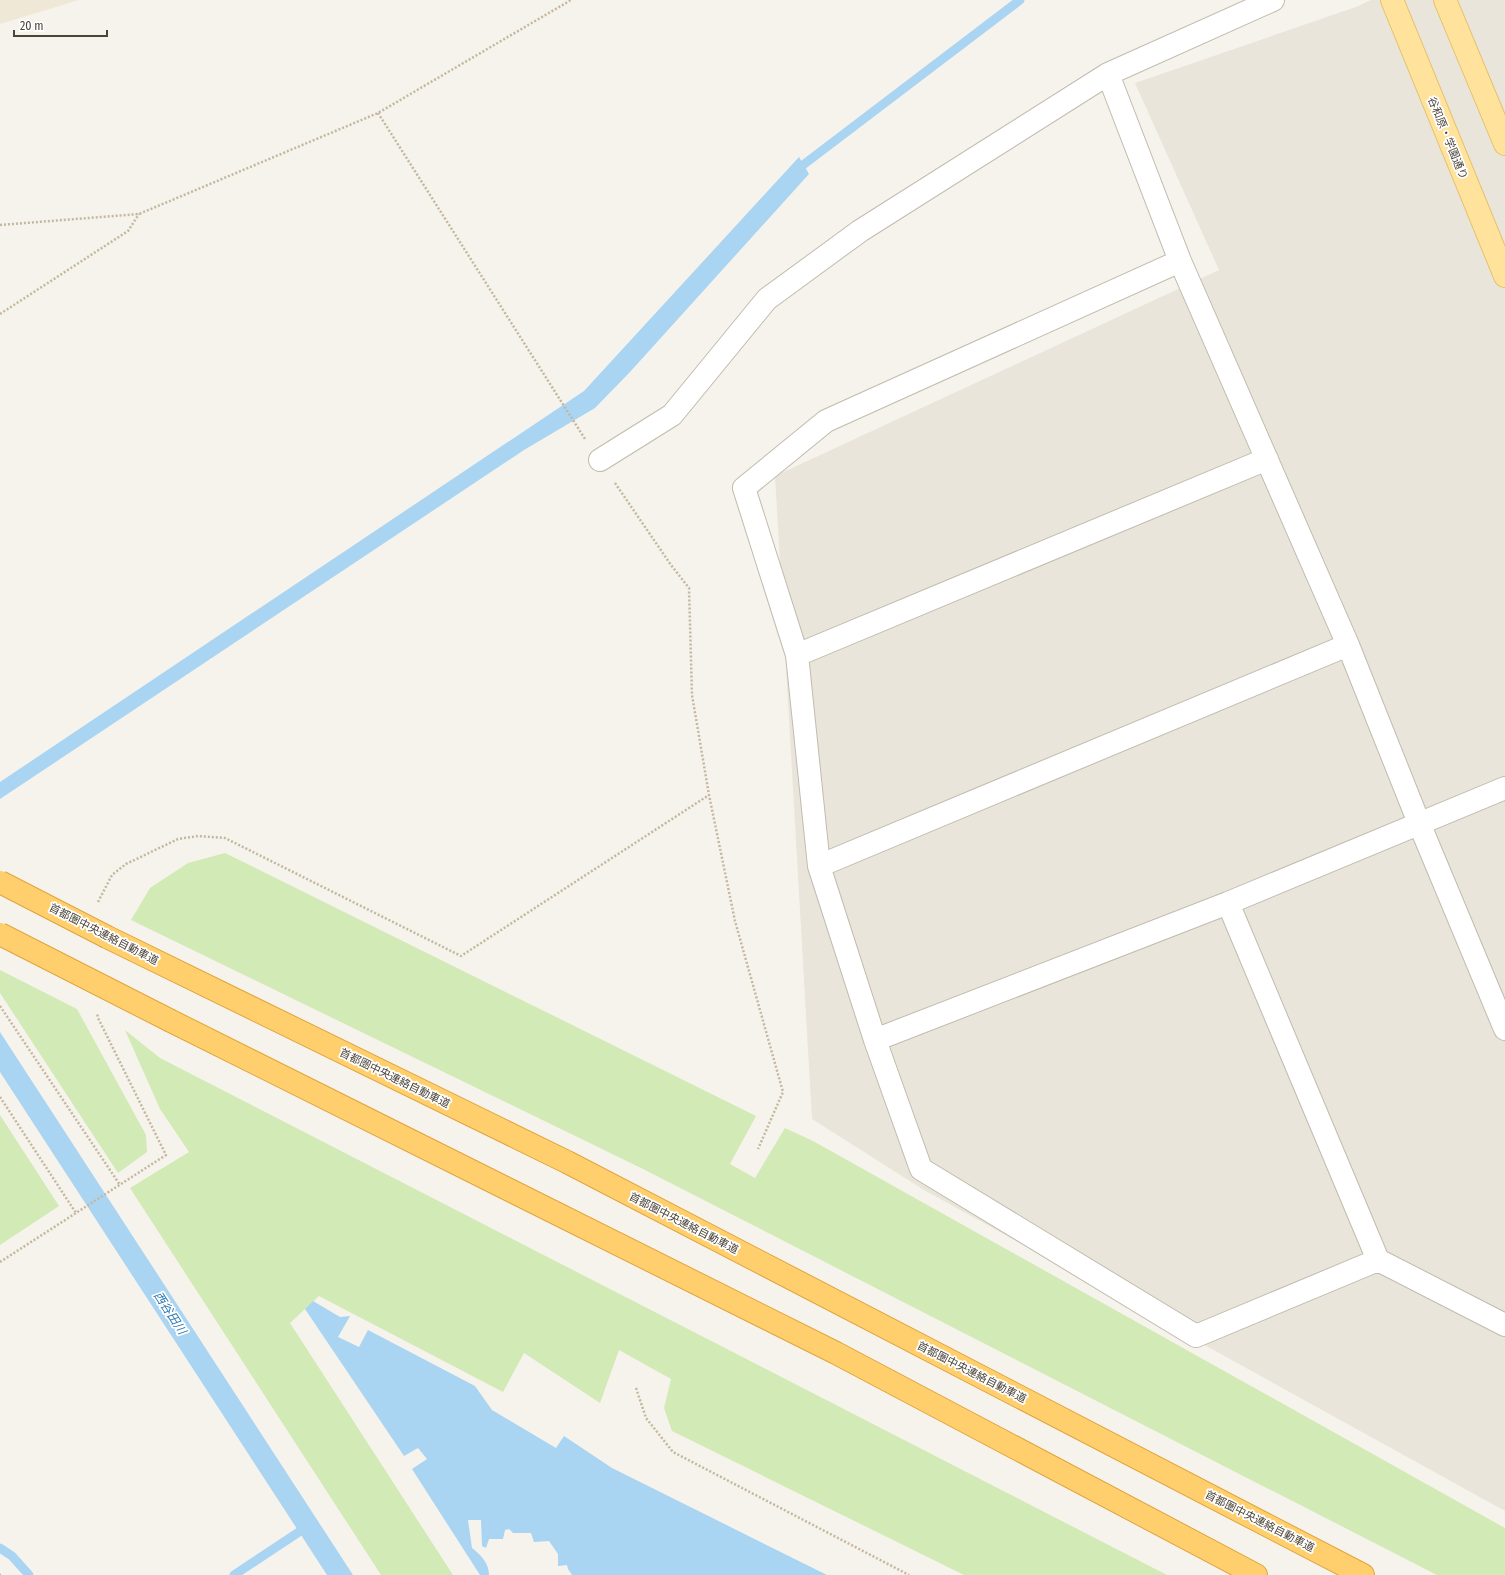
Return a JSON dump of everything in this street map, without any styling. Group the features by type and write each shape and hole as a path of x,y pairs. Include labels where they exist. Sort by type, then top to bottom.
{"highway":[{"name":"首都圏中央連絡自動車道","path":"0,882 108,937 567,1162 1363,1575"},
{"path":"0,934 836,1353 1256,1575"}],"main road":[{"name":"谷和原・学園通り","path":"1392,0 1505,276"},
{"path":"1445,0 1505,144"}],"street":[{"path":"600,460 672,415 766,299 860,232 1108,74 1273,0"},
{"path":"1108,74 1180,261 1348,645 1419,823 1505,1029"},
{"path":"1180,261 826,421 744,488 797,654 820,866 875,1040 921,1169 1196,1336 1378,1260"},
{"path":"797,654 1267,459"},
{"path":"820,866 1348,645"},
{"path":"875,1040 1228,904 1505,788"},
{"path":"1228,904 1378,1260 1505,1325"}],"path":[{"path":"0,225 139,214 378,113 571,0"},
{"path":"378,113 556,395 671,565 689,588 692,694 709,795 735,921 783,1092 758,1149"},
{"path":"0,314 128,231 139,214"},
{"path":"97,908 112,875 126,864 178,839 198,836 225,838 461,956 709,795"},
{"path":"0,1006 120,1185"},
{"path":"0,1262 166,1155 98,1018 96,1011"},
{"path":"0,1097 76,1213"},
{"path":"636,1388 646,1418 673,1452 909,1575"}],"shaded area":[{"path":"0,0 79,0 0,24"},
{"path":"1371,0 1505,0 1505,1511 924,1190 812,1119 775,476 1219,270 1135,83 1356,7"}],"green space":[{"path":"225,853 756,1116 730,1164 755,1178 785,1128 813,1141 1505,1528 1505,1575 1437,1575 643,1169 131,920 150,888 188,863"},
{"path":"0,970 77,1009 146,1135 147,1152 118,1173 0,993"},
{"path":"125,1030 160,1058 1167,1575 964,1575 672,1431 664,1408 671,1379 619,1350 600,1403 524,1353 503,1392 319,1296 290,1323 453,1575 381,1575 130,1188 189,1152 160,1109"},
{"path":"0,1115 59,1206 0,1245"}],"water":[{"path":"799,157 809,174 630,372 595,408 524,450 0,799 0,782 584,391"},
{"name":"西谷田川","path":"0,1032 353,1575 327,1575 0,1072"},
{"path":"313,1301 340,1317 350,1316 338,1337 359,1347 368,1330 475,1386 492,1410 556,1448 564,1436 612,1468 827,1575 572,1575 567,1565 558,1566 558,1554 549,1541 534,1542 531,1533 513,1533 509,1529 505,1530 503,1539 489,1539 486,1548 482,1546 481,1520 468,1520 472,1548 484,1560 489,1571 489,1575 480,1575 412,1469 427,1459 418,1448 404,1456 305,1309"}],"waterway":[{"path":"795,174 803,165 1020,0"},
{"path":"234,1575 308,1526"},
{"path":"0,1548 12,1556 29,1575"}]}
